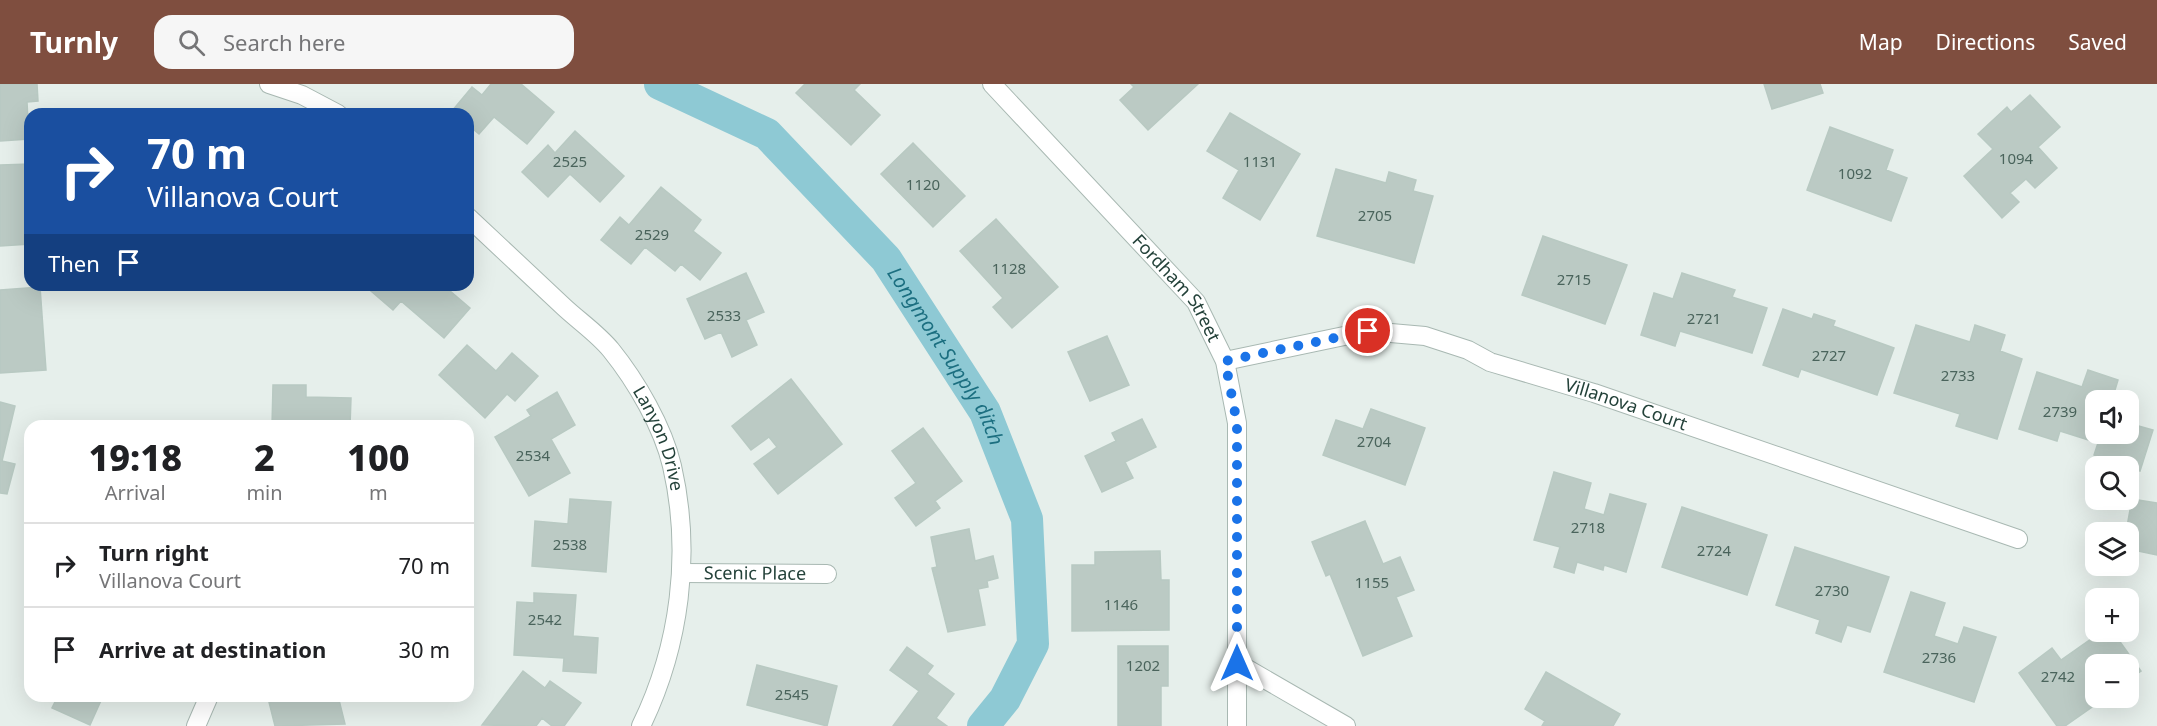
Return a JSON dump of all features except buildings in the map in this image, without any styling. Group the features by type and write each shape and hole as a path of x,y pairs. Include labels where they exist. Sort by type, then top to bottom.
{"street":[{"path":"269,84 302,95 327,108"},
{"name":"Fordham Street","path":"992,84 1196,302 1225,361 1237,423 1238,726"},
{"name":"Lanyon Drive","path":"474,223 610,349 647,404 672,464 681,528 681,573 674,636 656,696 641,726"},
{"name":"Villanova Court","path":"1225,361 1368,331 1425,336 1468,350 1490,362 1594,393 2018,539"},
{"name":"Scenic Place","path":"681,573 827,574"},
{"path":"1237,663 1346,726"},
{"path":"196,726 206,702"}],"waterway":[{"name":"Longmont Supply ditch","path":"660,84 767,134 886,259 985,412 1027,519 1033,644 1005,699 983,726"}],"route":[{"path":"1237,663 1237,423 1225,361 1368,331"}]}
